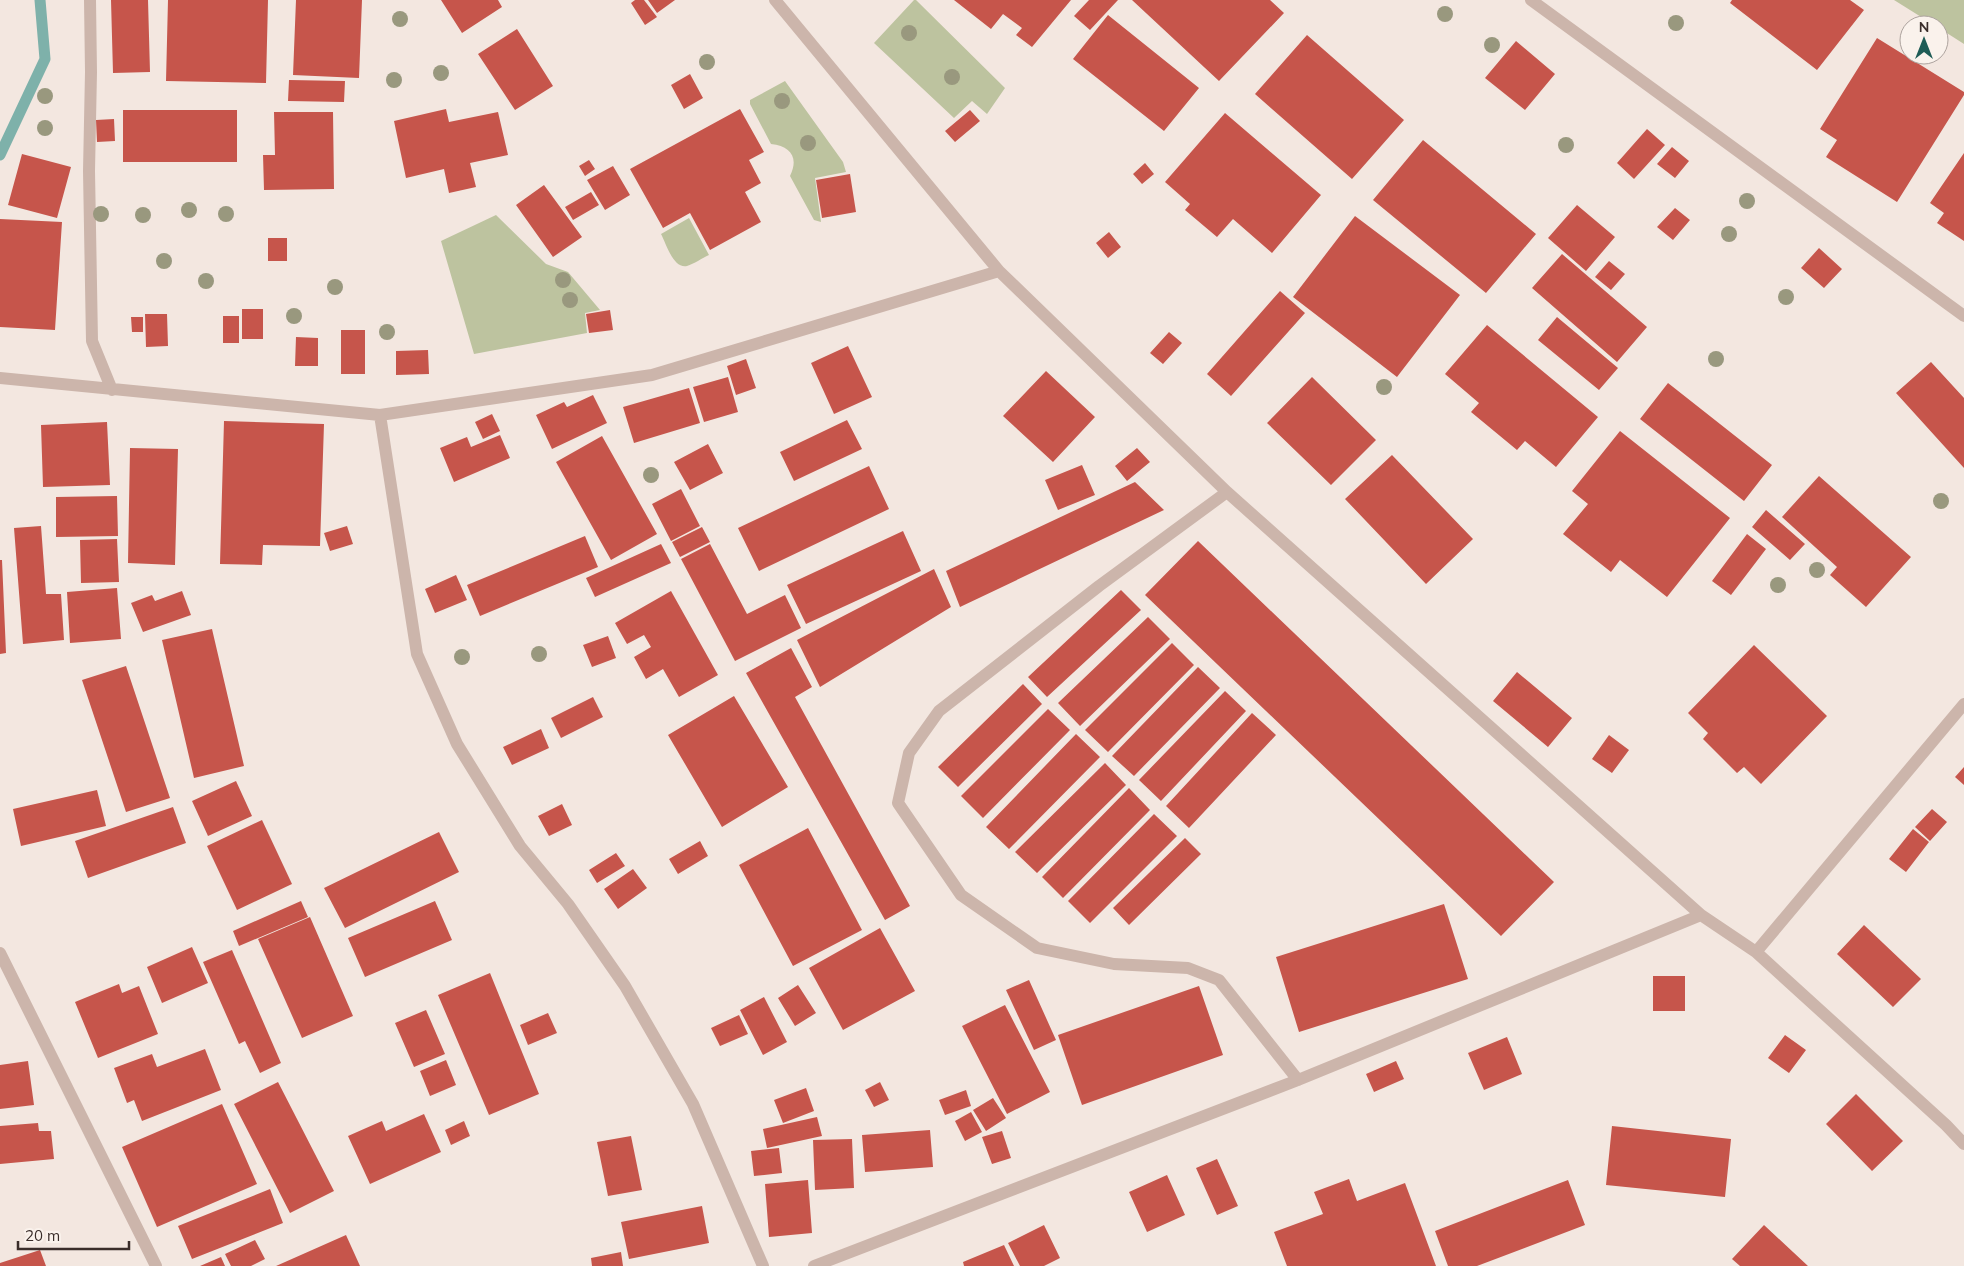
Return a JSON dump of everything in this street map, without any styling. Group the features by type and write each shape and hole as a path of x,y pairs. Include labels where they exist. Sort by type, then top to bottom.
{"street":[{"path":"90,0 89,171 92,341 112,390"},
{"path":"775,0 999,271 1227,492 1701,915 1756,952 1946,1125 1964,1144"},
{"path":"1531,0 1964,316"},
{"path":"0,378 380,416 652,375 999,271"},
{"path":"380,416 417,654 457,744 520,846 568,904 625,986 693,1104 763,1266"},
{"path":"1227,492 1099,586 939,711 909,753 898,803 961,895 1037,948 1114,964 1188,968 1218,980 1298,1080"},
{"path":"1756,952 1964,704"},
{"path":"814,1266 1298,1080 1701,915"},
{"path":"0,953 156,1266"}],"green space":[{"path":"914,0 1005,88 987,114 972,101 954,118 874,43"},
{"path":"1894,0 1964,0 1964,44 1949,34 1949,15 1918,15"},
{"path":"785,81 843,162 846,172 815,178 821,222 814,220 790,176 794,164 791,154 784,147 771,144 750,104 750,100"},
{"path":"496,215 546,264 568,272 600,310 585,313 587,333 474,354 441,241"},
{"path":"689,218 709,255 690,265 682,266 674,260 661,234"}],"building":[{"path":"111,0 148,0 150,72 113,73"},
{"path":"168,0 268,0 266,83 166,81"},
{"path":"296,0 362,0 359,78 293,75"},
{"path":"441,0 498,0 502,7 462,33"},
{"path":"635,0 644,0 657,17 645,25 631,3"},
{"path":"648,0 675,0 657,13"},
{"path":"954,0 1071,0 1032,47 1016,35 1022,28 1003,14 991,29"},
{"path":"1089,0 1118,0 1090,30 1074,16"},
{"path":"1132,0 1270,0 1284,13 1219,81"},
{"path":"1732,0 1850,0 1864,10 1817,70 1730,3"},
{"path":"1108,15 1199,88 1164,131 1073,59"},
{"path":"517,29 553,86 515,110 478,54"},
{"path":"1307,35 1404,120 1352,179 1255,94"},
{"path":"1877,38 1899,52 1899,65 1920,65 1964,92 1964,95 1897,202 1826,157 1837,140 1820,129"},
{"path":"1516,41 1555,74 1525,110 1485,78"},
{"path":"690,74 703,98 684,109 671,85"},
{"path":"289,80 345,81 344,102 288,101"},
{"path":"446,109 449,122 498,112 508,155 470,163 476,187 449,193 444,169 406,178 394,121"},
{"path":"740,109 764,152 749,160 761,183 745,192 761,222 710,250 690,213 663,228 630,169"},
{"path":"123,110 237,110 237,162 123,162"},
{"path":"970,110 980,121 955,142 945,131"},
{"path":"274,112 333,112 334,189 264,190 263,155 275,155"},
{"path":"1225,113 1321,195 1272,253 1233,219 1217,237 1185,210 1190,204 1165,182"},
{"path":"114,119 115,141 97,142 96,120"},
{"path":"1647,129 1665,145 1634,179 1617,163"},
{"path":"1423,140 1536,234 1486,293 1373,200"},
{"path":"1672,147 1689,161 1675,178 1657,164"},
{"path":"1964,153 1964,241 1937,223 1944,213 1930,203"},
{"path":"22,154 71,167 57,218 8,205"},
{"path":"589,160 595,169 585,176 579,166"},
{"path":"1145,163 1154,174 1142,184 1133,174"},
{"path":"613,166 630,195 605,210 587,180"},
{"path":"850,174 856,212 822,218 816,180"},
{"path":"544,185 582,237 553,257 516,205"},
{"path":"591,192 599,205 573,220 565,207"},
{"path":"1577,205 1615,237 1586,271 1548,238"},
{"path":"1675,208 1690,220 1673,240 1657,227"},
{"path":"1355,216 1460,295 1397,377 1293,297"},
{"path":"0,219 62,222 55,330 0,327"},
{"path":"1109,232 1121,247 1108,258 1096,243"},
{"path":"268,238 287,238 287,261 268,261"},
{"path":"1819,248 1842,269 1824,288 1801,268"},
{"path":"1562,254 1647,327 1617,362 1532,288"},
{"path":"1609,261 1625,274 1611,290 1595,277"},
{"path":"1280,291 1305,313 1231,396 1207,374"},
{"path":"242,309 263,309 263,339 242,339"},
{"path":"610,310 613,330 589,333 586,314"},
{"path":"145,314 167,314 168,346 146,347"},
{"path":"223,316 239,316 239,343 223,343"},
{"path":"131,317 143,317 143,332 132,332"},
{"path":"1557,317 1618,368 1599,390 1538,340"},
{"path":"1487,325 1598,417 1556,467 1525,441 1517,450 1471,412 1479,403 1445,374"},
{"path":"341,330 365,330 365,374 341,374"},
{"path":"1169,332 1182,343 1163,364 1150,353"},
{"path":"296,337 318,338 318,366 295,366"},
{"path":"848,346 872,397 834,414 811,363"},
{"path":"428,350 429,374 396,375 396,351"},
{"path":"746,359 756,388 736,395 727,366"},
{"path":"1931,362 1964,398 1964,468 1896,393"},
{"path":"1046,371 1095,417 1053,462 1003,416"},
{"path":"728,377 738,412 704,422 693,387"},
{"path":"1312,377 1376,440 1331,485 1267,423"},
{"path":"1668,383 1772,465 1744,501 1640,419"},
{"path":"689,388 700,423 634,443 623,407"},
{"path":"593,395 607,423 552,449 536,415 564,402 567,407"},
{"path":"492,414 500,431 483,439 475,422"},
{"path":"847,420 862,449 794,481 780,452"},
{"path":"224,421 324,424 320,546 263,545 262,565 220,564"},
{"path":"107,422 110,485 43,487 41,425"},
{"path":"1620,431 1730,518 1667,597 1620,560 1611,572 1563,534 1588,504 1572,491"},
{"path":"500,435 510,458 454,482 440,448 467,437 471,447"},
{"path":"602,436 657,534 611,560 556,462"},
{"path":"708,444 723,473 690,490 674,462"},
{"path":"130,448 178,449 175,565 128,563"},
{"path":"1137,448 1150,462 1127,481 1115,466"},
{"path":"1392,455 1473,539 1426,584 1345,499"},
{"path":"1082,465 1095,495 1058,510 1045,480"},
{"path":"869,466 889,509 759,571 738,528"},
{"path":"1819,476 1911,557 1866,607 1830,575 1837,567 1782,517"},
{"path":"1135,482 1164,510 960,607 946,571"},
{"path":"681,489 700,526 671,541 652,504"},
{"path":"117,496 118,536 56,537 56,497"},
{"path":"1766,510 1805,544 1790,560 1752,527"},
{"path":"41,526 46,594 61,594 64,640 23,644 14,528"},
{"path":"347,526 353,544 330,551 324,533"},
{"path":"702,527 710,542 680,557 672,542"},
{"path":"903,531 921,571 806,624 787,585"},
{"path":"1747,534 1766,549 1731,595 1712,581"},
{"path":"585,536 598,567 480,616 467,585"},
{"path":"117,539 119,582 81,583 80,540"},
{"path":"1198,541 1554,882 1501,936 1145,595"},
{"path":"661,544 671,563 595,597 586,578"},
{"path":"710,544 747,614 785,595 801,628 735,661 681,559"},
{"path":"0,560 2,560 6,653 0,654"},
{"path":"934,569 951,607 820,687 797,640"},
{"path":"456,575 467,600 435,613 425,589"},
{"path":"117,588 121,639 70,643 67,592"},
{"path":"1121,590 1141,610 1047,697 1028,677"},
{"path":"182,591 191,615 143,632 131,603 152,595 155,601"},
{"path":"671,591 718,675 679,697 663,669 646,679 634,657 651,647 644,635 627,644 615,623"},
{"path":"1148,617 1170,639 1080,726 1058,703"},
{"path":"212,629 244,766 194,778 162,640"},
{"path":"608,636 616,658 592,667 583,645"},
{"path":"1172,643 1194,665 1108,752 1085,730"},
{"path":"1754,645 1827,716 1761,784 1744,767 1737,773 1703,739 1708,733 1688,713"},
{"path":"791,648 812,687 795,697 910,906 885,920 746,673"},
{"path":"126,666 170,798 126,812 82,680"},
{"path":"1198,667 1220,688 1134,776 1112,756"},
{"path":"1517,672 1572,718 1548,747 1493,701"},
{"path":"1023,684 1042,704 958,787 938,767"},
{"path":"1225,691 1246,711 1161,801 1139,780"},
{"path":"734,696 788,787 722,827 668,735"},
{"path":"593,697 603,717 561,738 551,718"},
{"path":"1048,709 1070,730 983,818 961,796"},
{"path":"1252,713 1276,735 1189,828 1166,806"},
{"path":"541,729 549,748 512,765 503,747"},
{"path":"1076,734 1100,757 1009,849 986,827"},
{"path":"1609,735 1629,750 1612,773 1592,759"},
{"path":"1105,763 1126,785 1037,873 1015,852"},
{"path":"1964,767 1964,785 1955,777"},
{"path":"236,781 252,816 208,836 192,801"},
{"path":"1129,788 1150,810 1063,898 1042,877"},
{"path":"97,790 106,826 21,846 13,809"},
{"path":"562,804 572,825 549,836 538,816"},
{"path":"173,807 186,843 88,878 75,841"},
{"path":"1932,809 1947,822 1930,841 1915,827"},
{"path":"1154,814 1177,836 1090,923 1068,901"},
{"path":"262,820 292,884 237,910 207,846"},
{"path":"808,828 862,930 793,966 739,865"},
{"path":"1913,829 1929,842 1906,872 1889,859"},
{"path":"439,832 459,872 345,928 324,888"},
{"path":"1185,838 1201,854 1129,925 1113,908"},
{"path":"700,841 708,856 678,874 669,859"},
{"path":"616,853 625,866 597,883 589,870"},
{"path":"633,869 647,888 618,909 604,889"},
{"path":"301,901 308,917 239,946 233,931"},
{"path":"435,901 452,940 365,977 348,938"},
{"path":"1444,904 1468,979 1299,1032 1276,957"},
{"path":"310,917 353,1016 302,1038 258,939"},
{"path":"1864,925 1921,979 1893,1007 1837,954"},
{"path":"880,928 915,991 843,1030 809,968"},
{"path":"192,947 208,983 162,1003 147,967"},
{"path":"232,950 281,1063 260,1073 245,1041 239,1044 203,962"},
{"path":"490,973 539,1094 489,1115 438,995"},
{"path":"1653,976 1685,976 1685,1011 1653,1011"},
{"path":"1029,980 1056,1040 1034,1050 1006,990"},
{"path":"119,984 122,993 139,986 158,1034 98,1058 75,1002"},
{"path":"798,985 816,1013 795,1026 778,998"},
{"path":"1199,986 1223,1055 1082,1105 1058,1035"},
{"path":"764,997 787,1042 763,1055 740,1010"},
{"path":"1005,1005 1050,1092 1007,1114 962,1026"},
{"path":"426,1010 445,1054 414,1067 395,1023"},
{"path":"548,1013 557,1033 528,1045 520,1025"},
{"path":"739,1015 748,1034 720,1046 711,1028"},
{"path":"1785,1035 1806,1050 1789,1073 1768,1058"},
{"path":"1507,1037 1522,1074 1484,1090 1468,1053"},
{"path":"205,1049 221,1090 142,1121 134,1100 127,1103 114,1068 152,1054 157,1067"},
{"path":"446,1060 456,1085 430,1096 420,1071"},
{"path":"28,1061 34,1105 0,1109 0,1065"},
{"path":"1396,1061 1404,1079 1374,1092 1366,1074"},
{"path":"278,1082 334,1191 290,1213 234,1104"},
{"path":"880,1082 889,1100 874,1107 865,1090"},
{"path":"806,1088 814,1111 783,1123 774,1100"},
{"path":"966,1090 971,1106 945,1115 939,1100"},
{"path":"1856,1094 1903,1141 1872,1171 1826,1124"},
{"path":"993,1098 1006,1118 986,1131 973,1110"},
{"path":"222,1104 257,1184 157,1227 122,1147"},
{"path":"971,1112 982,1132 965,1141 955,1121"},
{"path":"424,1114 441,1152 370,1184 348,1136 382,1121 386,1131"},
{"path":"817,1117 822,1136 767,1148 763,1129"},
{"path":"464,1121 470,1136 451,1145 445,1130"},
{"path":"38,1123 39,1131 51,1131 54,1159 0,1164 0,1126"},
{"path":"1612,1126 1731,1139 1725,1197 1606,1185"},
{"path":"930,1130 933,1167 865,1172 862,1135"},
{"path":"1002,1131 1011,1158 992,1164 982,1137"},
{"path":"631,1136 642,1190 608,1196 597,1142"},
{"path":"852,1139 854,1188 815,1190 813,1140"},
{"path":"779,1148 782,1173 754,1176 751,1151"},
{"path":"1217,1159 1238,1206 1217,1215 1196,1168"},
{"path":"1167,1175 1185,1215 1147,1232 1129,1192"},
{"path":"1349,1179 1357,1201 1405,1183 1436,1266 1287,1266 1274,1232 1323,1214 1314,1192"},
{"path":"808,1180 812,1233 769,1237 765,1184"},
{"path":"1568,1180 1585,1225 1477,1266 1448,1266 1435,1231"},
{"path":"270,1189 283,1223 192,1259 178,1226"},
{"path":"702,1206 709,1243 629,1259 621,1222"},
{"path":"1044,1225 1060,1258 1044,1266 1020,1266 1008,1243"},
{"path":"1764,1225 1808,1266 1740,1266 1732,1259"},
{"path":"346,1235 360,1266 276,1266"},
{"path":"255,1240 265,1259 251,1266 231,1266 225,1254"},
{"path":"1004,1245 1014,1266 964,1266 963,1262"},
{"path":"40,1250 46,1266 0,1266 0,1263"},
{"path":"621,1252 623,1266 592,1266 591,1258"},
{"path":"221,1257 225,1266 200,1266"}],"waterway":[{"path":"0,155 45,59 40,0"}]}
